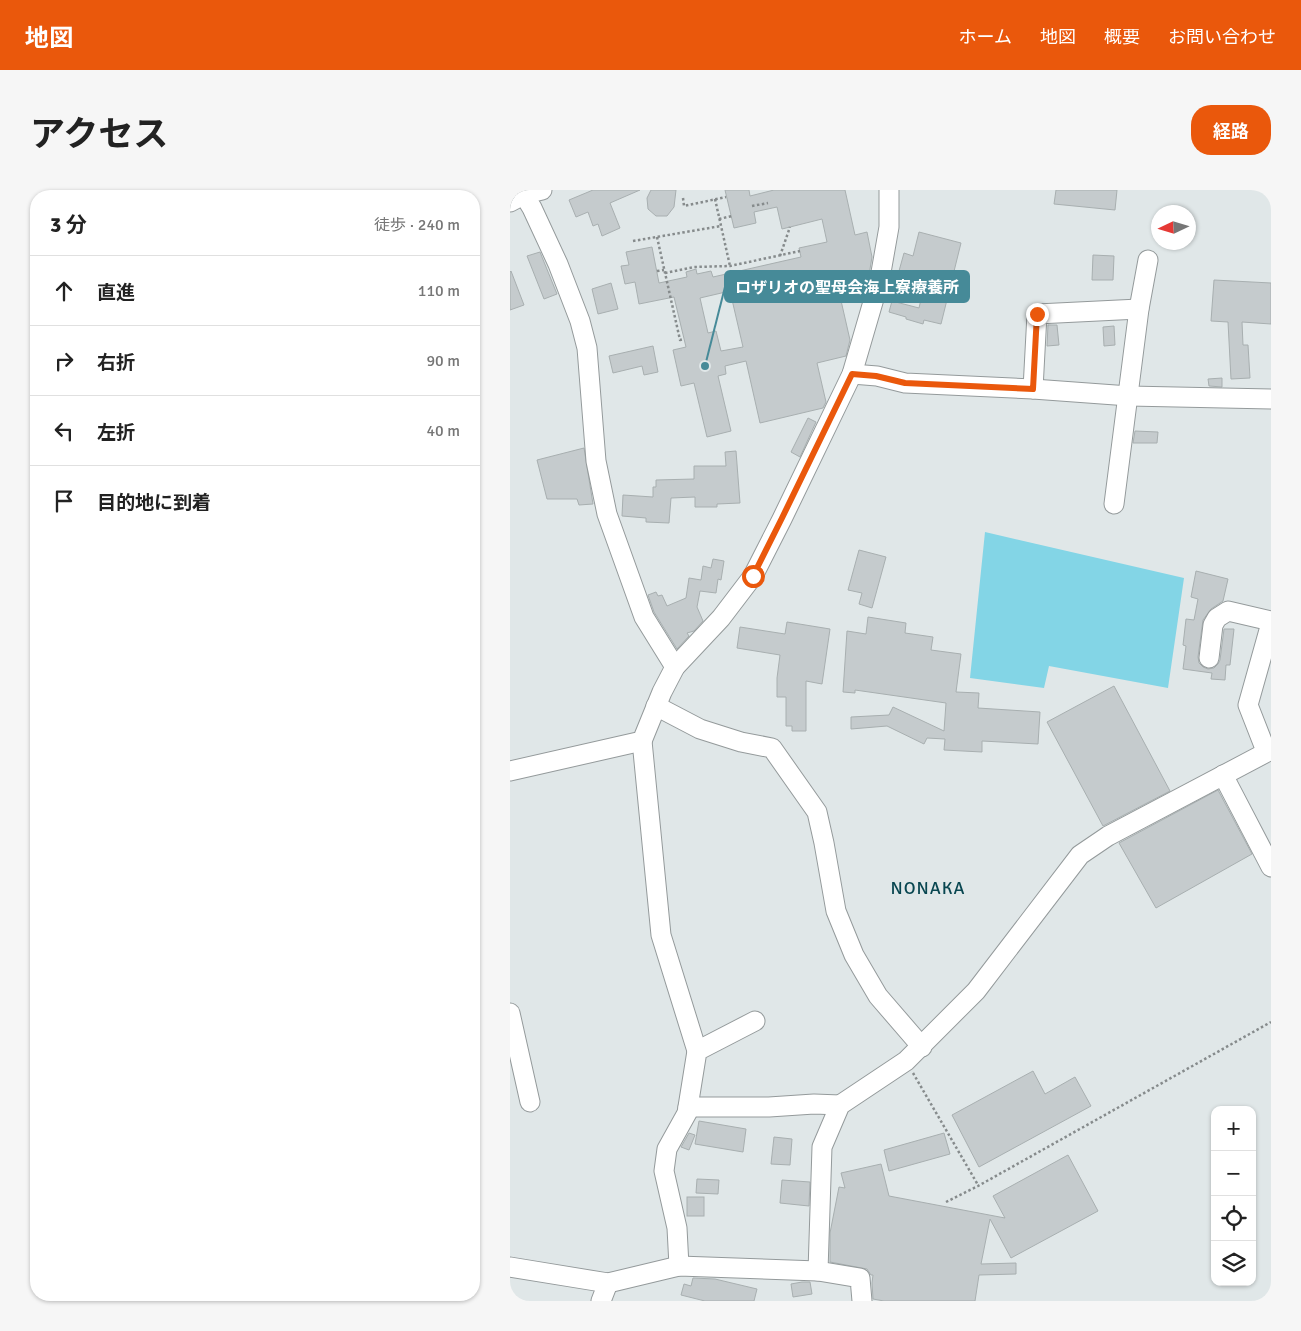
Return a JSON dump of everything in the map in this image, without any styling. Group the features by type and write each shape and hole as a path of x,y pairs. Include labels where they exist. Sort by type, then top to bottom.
{"street":[{"path":"679,1266 677,1228 664,1171 668,1149 687,1113 697,1052 660,936 642,741 675,667 721,618 753,576 852,374 880,278 889,227 890,204 888,190"},
{"path":"524,194 558,264 587,348 596,461 607,514 644,617 675,667"},
{"path":"1114,504 1139,310 1148,260"},
{"path":"1033,389 1037,314 1139,310"},
{"path":"852,374 876,376 905,383 1128,396 1271,399"},
{"path":"818,1271 822,1147 840,1105 906,1061 976,991 1080,855 1108,836 1269,750 1248,705 1271,622 1228,611 1217,618 1213,625 1209,658"},
{"path":"656,706 700,729 740,742 772,748 817,812 836,911 854,955 878,996 922,1047"},
{"path":"510,772 642,741"},
{"path":"1223,775 1271,867"},
{"path":"510,1013 530,1102"},
{"path":"697,1052 755,1021"},
{"path":"688,1107 840,1105"},
{"path":"510,1267 608,1283 679,1266 818,1271 860,1278 862,1301"},
{"path":"601,1301 608,1283"}],"path":[{"path":"683,198 684,206 726,197"},
{"path":"715,199 730,266"},
{"path":"752,206 768,203"},
{"path":"720,219 732,216"},
{"path":"633,241 721,226"},
{"path":"780,256 790,227"},
{"path":"657,237 680,340 684,339"},
{"path":"656,271 694,266 730,266 800,252"},
{"path":"772,258 773,263"},
{"path":"946,1202 978,1186 1271,1022"},
{"path":"906,1061 978,1186"}],"shaded area":[{"path":"985,532 1184,578 1168,688 1049,666 1044,688 970,678"}],"building":[{"path":"593,190 640,190 610,203 620,228 602,236 598,224 593,226 588,212 576,217 569,200"},
{"path":"651,190 676,190 674,207 667,216 656,216 648,209 647,198"},
{"path":"725,190 749,190 750,196 774,190 845,190 855,235 867,232 872,257 869,275 837,283 850,340 846,356 817,363 826,402 823,408 760,423 746,361 725,366 726,374 718,376 731,431 707,437 694,383 681,386 673,350 686,347 674,297 639,304 635,282 625,284 621,266 629,265 626,252 652,247 659,283 687,277 686,272 696,269 697,274 711,271 713,277 801,257 799,248 827,242 822,219 782,229 777,207 754,212 756,223 734,228","holes":["730,291 743,347 721,351 716,331 708,333 700,298"]},
{"path":"1056,190 1117,190 1115,210 1054,204"},
{"path":"919,232 961,243 941,324 924,320 923,324 889,312 892,301 919,308 926,278 899,271 904,253 913,256"},
{"path":"540,252 557,294 544,299 527,256"},
{"path":"1093,255 1114,256 1113,280 1092,280"},
{"path":"510,272 524,305 510,310"},
{"path":"1214,280 1271,283 1271,324 1242,322 1243,345 1248,345 1250,378 1231,379 1228,322 1211,321"},
{"path":"611,283 618,309 598,314 592,289"},
{"path":"1048,325 1057,325 1059,345 1047,346"},
{"path":"1114,326 1115,345 1104,346 1103,327"},
{"path":"653,346 658,372 644,375 642,366 613,373 609,356"},
{"path":"1222,378 1222,387 1209,386 1208,379"},
{"path":"808,418 816,422 800,457 791,452"},
{"path":"1135,431 1158,432 1157,443 1133,443"},
{"path":"584,448 593,504 579,505 577,499 547,499 537,460"},
{"path":"736,451 740,503 717,504 717,507 695,507 695,497 671,498 669,523 646,522 646,518 622,516 623,495 653,497 653,487 656,487 656,480 694,479 694,466 726,466 725,452"},
{"path":"859,550 886,557 872,608 859,604 862,593 848,590"},
{"path":"713,559 724,561 721,580 718,579 716,593 700,591 697,607 703,621 694,631 687,633 689,636 677,649 654,612 648,595 656,592 658,596 662,595 667,606 686,598 689,578 701,580 703,566 711,568"},
{"path":"1196,571 1228,579 1223,601 1211,609 1203,620 1198,657 1199,663 1203,667 1208,669 1214,668 1220,660 1224,629 1234,629 1230,665 1226,665 1225,680 1211,679 1212,673 1183,669 1186,646 1183,645 1186,619 1194,620 1198,599 1191,597"},
{"path":"868,617 906,623 905,633 933,637 931,650 961,654 956,692 979,693 978,708 1040,712 1038,744 982,741 982,752 944,750 945,739 927,738 924,744 887,726 851,729 851,717 889,715 893,707 944,731 946,703 855,690 855,693 843,692 847,631 866,634"},
{"path":"787,622 830,629 822,684 806,681 806,731 792,731 792,726 786,726 786,697 777,697 780,655 737,648 740,627 785,634"},
{"path":"1114,686 1170,791 1103,826 1047,722"},
{"path":"1218,790 1252,854 1156,908 1119,843"},
{"path":"1033,1071 1045,1094 1075,1077 1091,1106 979,1167 952,1115"},
{"path":"699,1121 746,1129 743,1152 695,1144"},
{"path":"689,1133 695,1135 689,1150 681,1147"},
{"path":"944,1133 950,1154 889,1171 884,1150"},
{"path":"774,1137 792,1139 790,1165 771,1164"},
{"path":"1068,1155 1098,1211 1011,1258 990,1219 981,1264 1016,1263 1016,1274 979,1275 975,1301 884,1301 873,1299 873,1275 867,1269 830,1262 830,1233 839,1187 845,1188 841,1173 881,1164 889,1196 1005,1218 993,1196"},
{"path":"697,1179 719,1180 718,1194 696,1193"},
{"path":"782,1180 810,1182 809,1206 780,1203"},
{"path":"687,1197 704,1197 704,1216 687,1216"},
{"path":"693,1278 715,1279 757,1289 754,1301 705,1301 681,1295 684,1284 691,1286"},
{"path":"810,1282 812,1294 793,1297 791,1284"}],"place":[{"name":"ロザリオの聖母会海上寮療養所","path":"705,366"}],"district":[{"name":"NONAKA","path":"928,888"}],"route":[{"path":"753,576 852,374 876,376 905,383 1033,389 1037,314"}]}
